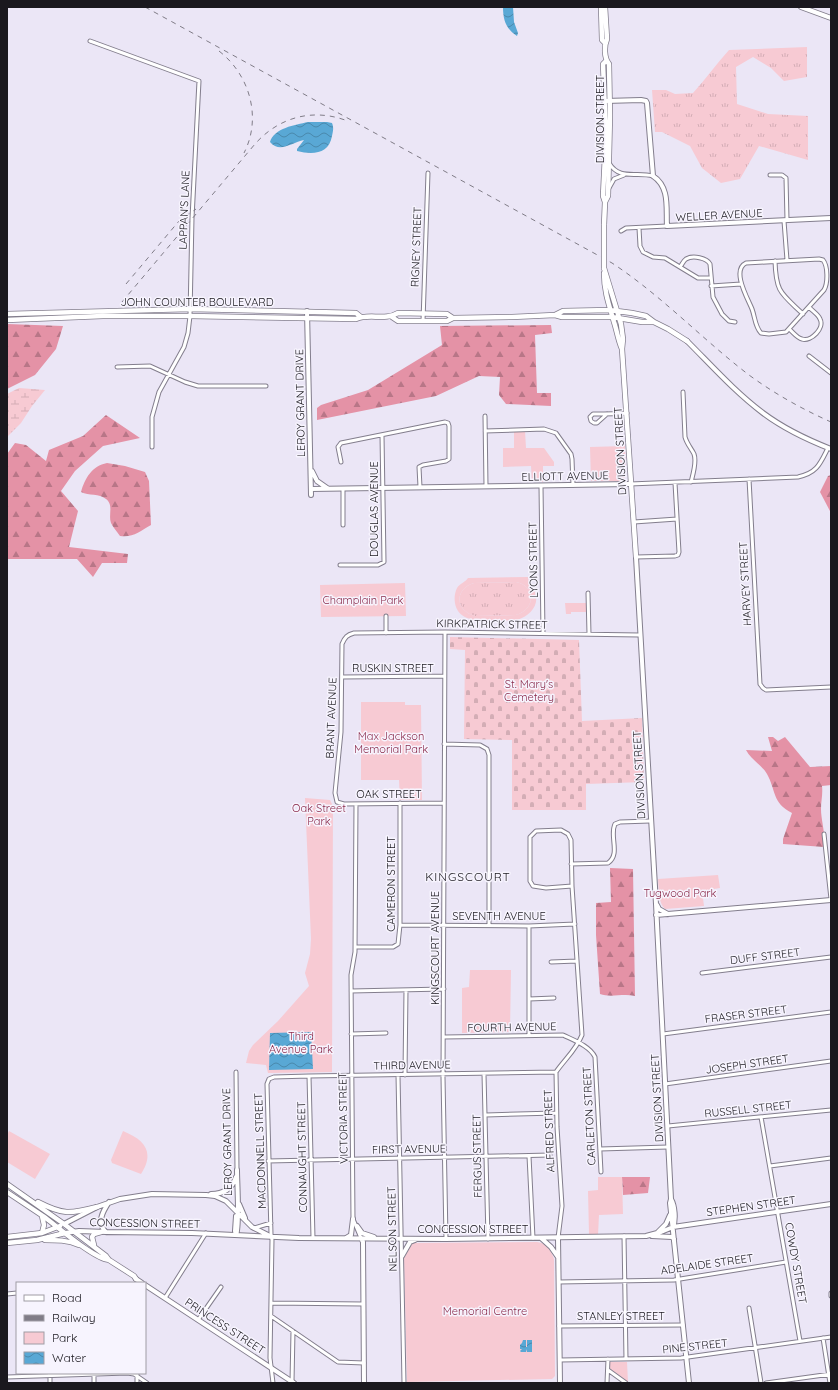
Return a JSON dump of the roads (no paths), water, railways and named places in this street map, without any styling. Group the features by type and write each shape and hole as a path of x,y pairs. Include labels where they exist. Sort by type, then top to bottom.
{"main road":[{"name":"DIVISION STREET","path":"601,7 602,40 605,43"},
{"name":"DIVISION STREET","path":"605,202 608,196 609,163 607,101 603,64 606,61 606,7"},
{"path":"801,7 831,18"},
{"name":"DIVISION STREET","path":"607,101 603,196 605,202 604,287 609,310 622,349"},
{"path":"607,101 646,101 653,176"},
{"name":"WELLER AVENUE","path":"653,176 665,188 667,226 831,218"},
{"name":"DIVISION STREET","path":"604,268 619,318 623,339 622,349 627,413 630,484 634,522 639,635 656,904 668,1126 671,1214 689,1383"},
{"name":"JOHN COUNTER BOULEVARD","path":"7,314 190,308 356,313 361,317"},
{"path":"555,315 563,311 616,310 646,316 686,341 740,394 764,413 794,432 830,448"},
{"name":"LEROY GRANT DRIVE","path":"307,311 311,495"},
{"name":"JOHN COUNTER BOULEVARD","path":"7,320 103,316 356,319 361,317 392,317 398,314 447,314 453,318"},
{"path":"555,315 562,317 612,317 642,322 654,322"},
{"name":"JOHN COUNTER BOULEVARD","path":"392,317 398,321 447,321 453,318 555,315"},
{"path":"310,465 315,478 323,486 329,489"},
{"name":"ELLIOTT AVENUE","path":"311,489 630,484"},
{"path":"656,916 831,900"},
{"path":"656,904 659,909 669,915"},
{"path":"206,1195 216,1194 228,1190 234,1183 237,1170"},
{"name":"LEROY GRANT DRIVE","path":"236,1235 237,1170"},
{"path":"7,1184 74,1231 136,1280"},
{"path":"7,1192 89,1250 104,1260 109,1260"},
{"path":"22,1194 53,1210 62,1212 79,1212 97,1207"},
{"name":"CONCESSION STREET","path":"64,1224 109,1202 136,1196 152,1194 206,1195 222,1199 254,1228 272,1237"},
{"path":"237,1196 241,1211 248,1223"},
{"name":"DIVISION STREET","path":"671,1199 673,1203 673,1227"},
{"path":"95,1247 92,1237 94,1234 103,1232 101,1227 101,1216 109,1202"},
{"name":"STEPHEN STREET","path":"673,1227 831,1204"},
{"path":"656,1234 666,1224 671,1214"},
{"path":"42,1216 44,1225 42,1233"},
{"path":"345,1238 350,1235 353,1219"},
{"path":"7,1237 42,1233 64,1224"},
{"path":"357,1226 363,1234 379,1238"},
{"name":"CONCESSION STREET","path":"65,1233 74,1231 206,1233 313,1238 488,1239 646,1236 656,1234 673,1227"},
{"path":"37,1240 65,1233"},
{"path":"646,1236 672,1237 674,1240"},
{"name":"VICTORIA STREET","path":"361,1238 363,1242 364,1383"},
{"path":"541,1238 553,1249 557,1255 559,1263"},
{"name":"ALFRED STREET","path":"558,1238 560,1383"},
{"path":"402,1256 410,1242 418,1239"},
{"path":"7,1243 56,1240 72,1242 89,1250"},
{"name":"PRINCESS STREET","path":"146,1286 293,1382"}],"street":[{"name":"LAPPAN'S LANE","path":"90,41 199,81 192,218 190,316 188,333 184,347 159,392 152,417 152,447"},
{"path":"609,163 616,171 625,174 648,174 653,176"},
{"name":"RIGNEY STREET","path":"423,321 428,173"},
{"path":"608,191 614,179 625,174"},
{"path":"770,174 782,175 786,178 787,260"},
{"path":"621,231 626,228 667,226"},
{"path":"639,228 640,246 643,252 653,257 665,258 698,278 711,278"},
{"path":"680,267 689,258 704,258 708,260 710,264 713,297 722,314 729,321 735,322"},
{"path":"819,259 825,262 826,287 789,329 783,333 764,334 759,331 752,309 741,284 741,268 744,263 787,260 819,259"},
{"path":"775,261 778,288 783,295 803,314"},
{"path":"711,286 741,284"},
{"path":"789,329 799,338 806,339 812,337 819,329 821,323 820,318 808,307"},
{"path":"810,356 831,373"},
{"path":"117,367 150,366 185,382 198,386 266,386"},
{"path":"683,392 685,437 686,442 694,453 695,459 691,482"},
{"path":"608,414 594,423 591,421 592,415 608,414 627,413"},
{"path":"485,416 486,486"},
{"path":"341,462 338,447 340,443 444,422 448,423 449,459 446,461 420,466 420,487"},
{"path":"485,431 544,429 553,431 572,457 573,485"},
{"name":"DOUGLAS AVENUE","path":"340,565 378,565 384,562 382,435"},
{"name":"ELLIOTT AVENUE","path":"630,484 798,477 808,475 821,463 830,448"},
{"name":"HARVEY STREET","path":"749,479 760,680 763,688 771,690 831,687"},
{"path":"636,557 678,555 675,483"},
{"name":"LYONS STREET","path":"541,486 544,633"},
{"path":"343,489 343,524"},
{"path":"634,522 677,519"},
{"path":"588,594 589,634"},
{"path":"386,616 386,633"},
{"name":"KIRKPATRICK STREET","path":"345,638 354,633 444,632 639,635"},
{"name":"KINGSCOURT AVENUE","path":"444,632 443,1074 446,1239"},
{"name":"BRANT AVENUE","path":"335,799 341,732 342,644 345,638"},
{"name":"RUSKIN STREET","path":"342,677 444,676"},
{"path":"444,744 480,745 487,749 489,755 489,925"},
{"name":"OAK STREET","path":"335,799 340,803 356,804 444,803"},
{"name":"CAMERON STREET","path":"355,947 393,947 398,944 400,925 400,803"},
{"name":"VICTORIA STREET","path":"356,804 355,947 351,975 351,1075 353,1219 361,1238"},
{"path":"571,864 608,863 612,860 615,854 613,829 615,824 620,822 650,821"},
{"path":"556,1072 579,1043 582,1035 570,840 568,834 561,830 536,830 532,834 530,842 530,881 533,886 546,888 572,886"},
{"path":"824,834 831,900"},
{"name":"SEVENTH AVENUE","path":"400,925 529,926 575,924"},
{"path":"529,926 529,1035"},
{"name":"DUFF STREET","path":"702,973 831,957"},
{"path":"552,962 577,961"},
{"path":"351,991 444,989"},
{"path":"405,1074 406,990"},
{"path":"529,998 554,998"},
{"name":"FRASER STREET","path":"663,1034 831,1012"},
{"path":"351,1034 386,1033"},
{"name":"FOURTH AVENUE","path":"444,1037 563,1035 579,1043"},
{"name":"CARLETON STREET","path":"579,1043 590,1051 595,1057 601,1172"},
{"name":"JOSEPH STREET","path":"665,1084 831,1061"},
{"name":"LEROY GRANT DRIVE","path":"236,1072 237,1170"},
{"name":"THIRD AVENUE","path":"269,1079 274,1077 309,1076 556,1072"},
{"name":"ALFRED STREET","path":"556,1072 556,1113 562,1206 558,1238"},
{"name":"FERGUS STREET","path":"484,1074 488,1239"},
{"name":"NELSON STREET","path":"398,1075 404,1383"},
{"name":"CONNAUGHT STREET","path":"309,1076 313,1238"},
{"name":"MACDONNELL STREET","path":"269,1079 267,1084 268,1161 272,1237 270,1358 273,1383"},
{"name":"RUSSELL STREET","path":"668,1126 831,1110"},
{"path":"486,1115 556,1113"},
{"name":"COWDY STREET","path":"761,1117 800,1341"},
{"path":"600,1149 668,1148"},
{"name":"FIRST AVENUE","path":"268,1161 550,1155"},
{"path":"529,1156 533,1238"},
{"path":"770,1166 831,1158"},
{"name":"MACDONNELL STREET","path":"254,1228 271,1223"},
{"path":"165,1298 206,1233"},
{"path":"624,1236 626,1359"},
{"name":"ADELAIDE STREET","path":"559,1282 678,1279 786,1262"},
{"path":"198,1320 221,1287"},
{"path":"271,1303 363,1304"},
{"path":"749,1308 761,1383"},
{"path":"271,1316 338,1362 364,1363"},
{"name":"STANLEY STREET","path":"559,1326 684,1325"},
{"path":"293,1331 293,1382"},
{"name":"PINE STREET","path":"560,1360 687,1357 831,1337"},
{"path":"822,1338 830,1374 830,1383"},
{"path":"608,1359 608,1383"},
{"path":"608,1370 626,1383"},
{"path":"50,1374 50,1383"},
{"path":"7,1377 50,1374 94,1374 94,1383"},
{"path":"766,1383 830,1374"},
{"path":"137,1375 137,1383"},
{"path":"137,1375 147,1383"}],"water":[{"path":"503,7 513,7 514,22 518,33 517,36 506,24"},
{"path":"308,122 332,123 332,136 328,146 324,150 314,153 297,151 304,140 282,147 278,147 270,142 272,137 280,130"},
{"path":"311,1032 313,1069 269,1070 270,1033"},
{"path":"523,1340 526,1340 527,1347 527,1340 532,1340 532,1352 527,1352 526,1349 526,1352 520,1351 522,1349 520,1349 520,1345"}],"railway":[{"path":"145,7 612,263 648,289 749,375 789,401 831,422"},
{"path":"219,51 239,72 250,98 252,126 244,153"},
{"path":"122,302 264,135 285,122 308,115 320,115 345,120"},
{"path":"126,284 179,221 196,209"}],"district":[{"name":"KINGSCOURT","path":"468,877"}],"park label":[{"name":"Champlain Park","path":"363,600"},
{"name":"St. Mary's Cemetery","path":"529,690"},
{"name":"Max Jackson Memorial Park","path":"391,742"},
{"name":"Oak Street Park","path":"319,814"},
{"name":"Tugwood Park","path":"680,893"},
{"name":"Third Avenue Park","path":"301,1042"},
{"name":"Memorial Centre","path":"485,1311"}]}
